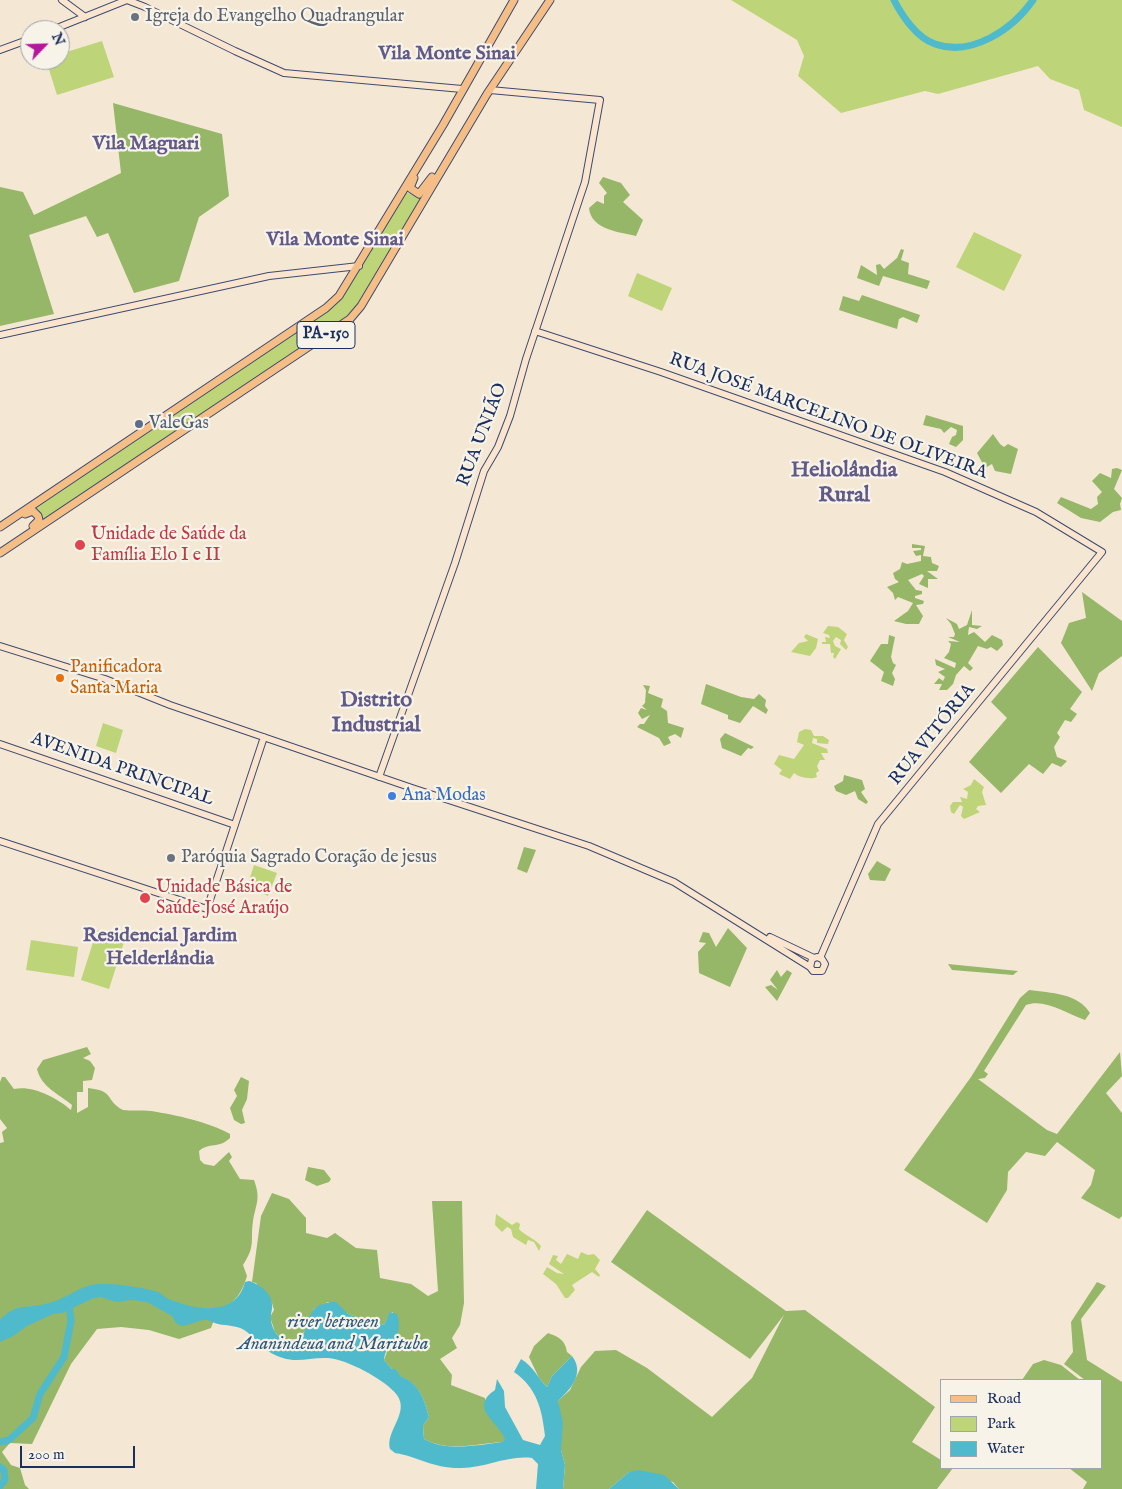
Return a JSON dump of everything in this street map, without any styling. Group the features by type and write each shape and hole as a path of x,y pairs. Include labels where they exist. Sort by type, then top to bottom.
{"main road":[{"name":"PA-150","path":"0,527 326,308 344,291 409,178 444,125 462,89 514,0"},
{"name":"PA-150","path":"0,551 350,319 361,306 490,90 550,0"},
{"path":"444,125 441,135 410,184 412,190 419,194 422,193 453,145 461,140"},
{"path":"0,531 30,512 38,516 37,523 0,551"}],"street":[{"path":"62,0 85,17"},
{"path":"70,23 127,0 284,72 462,89"},
{"path":"0,50 20,42"},
{"name":"RUA UNIÃO","path":"379,777 452,572 484,471 503,436 535,331 585,182 600,100 490,90"},
{"path":"0,335 269,276 358,266"},
{"name":"RUA JOSÉ MARCELINO DE OLIVEIRA","path":"535,331 661,372 945,472 1036,512 1102,552"},
{"name":"RUA VITÓRIA","path":"817,958 878,824 1102,552"},
{"path":"0,647 105,679 170,705 596,849 674,882 750,928 810,967 813,971 822,971 826,964 817,958 750,928"},
{"path":"0,842 207,909 264,737"},
{"name":"AVENIDA PRINCIPAL","path":"0,744 235,825"},
{"path":"810,967 810,962 817,958"}],"green space":[{"path":"731,0 1122,0 1122,127 1084,110 1079,90 1050,79 1038,66 938,94 925,91 841,113 798,76 804,56 797,40"},
{"path":"102,41 114,77 57,95 49,70 70,70 70,51"},
{"path":"113,103 222,134 229,196 199,217 179,281 134,293 108,233 97,237 86,216 29,235 54,314 0,326 0,187 23,192 34,215 121,173"},
{"path":"603,177 621,183 630,195 623,202 643,220 636,236 607,229 595,221 591,215 589,208 597,201 604,204 604,196 607,193 599,183"},
{"path":"406,192 421,198 356,306 344,319 42,521 33,507 327,309"},
{"path":"974,232 1022,255 1004,291 956,267"},
{"path":"901,249 904,250 901,260 909,263 908,274 930,281 927,289 883,276 879,286 857,278 861,265 877,275 876,265 880,264 884,269 897,258"},
{"path":"637,273 672,288 662,311 628,296"},
{"path":"862,295 920,315 917,323 903,317 899,319 897,329 839,310 843,296 859,301"},
{"path":"926,415 963,426 963,440 956,447 949,444 952,437 956,435 957,430 951,427 944,433 941,429 923,425"},
{"path":"993,434 1004,447 1008,444 1018,449 1011,474 995,471 992,464 985,468 977,453"},
{"path":"1112,469 1122,470 1114,489 1122,498 1121,510 1113,512 1100,522 1081,518 1057,503 1061,497 1091,509 1098,504 1097,497 1102,492 1092,481 1100,473 1111,478"},
{"path":"912,544 925,546 923,556 931,557 932,563 939,566 937,571 927,571 938,579 928,579 928,588 919,584 924,576 922,574 908,580 916,590 922,591 922,594 915,596 915,598 924,601 923,604 916,605 923,616 919,624 906,624 894,621 908,611 913,603 898,597 895,600 893,593 887,587 899,582 895,579 893,573 900,569 902,562 907,564 921,561 921,555 916,556 913,551 921,550 921,548 912,548"},
{"path":"1082,592 1122,621 1122,656 1099,673 1092,691 1061,643 1069,623 1086,618"},
{"path":"972,610 972,625 982,626 977,629 969,627 968,635 974,632 985,642 992,635 1002,640 1003,645 997,651 991,647 987,649 978,646 968,663 973,668 970,671 964,666 947,690 939,690 942,684 934,684 939,678 943,681 945,677 938,672 945,669 936,665 935,659 955,668 956,663 944,658 949,652 951,644 948,641 960,642 948,637 954,637 955,634 946,618 957,624 959,629 967,625"},
{"path":"828,626 838,627 847,634 844,640 848,647 846,650 840,644 841,640 836,637 833,641 835,646 841,649 835,659 833,657 834,653 831,653 830,644 822,644 822,642 826,642 825,637 830,638 829,635 823,633"},
{"path":"806,634 818,639 816,648 810,656 791,652 799,643 808,641 804,637"},
{"path":"889,635 895,637 891,657 896,665 892,673 895,679 893,686 881,681 884,672 870,661 881,644 888,644"},
{"path":"1038,647 1082,692 1070,709 1077,714 1071,722 1065,720 1057,733 1060,737 1054,747 1057,757 1067,761 1061,767 1052,763 1043,774 1029,764 1001,793 969,762 1007,718 991,702"},
{"path":"706,684 741,697 754,699 759,694 766,700 765,706 768,710 766,714 753,706 740,723 728,719 728,715 701,704"},
{"path":"643,685 650,686 648,693 663,699 661,707 667,711 668,723 684,728 681,738 675,734 668,737 671,743 664,746 659,738 637,727 640,724 644,724 650,715 642,719 638,713 641,708 647,710 642,706 645,703 646,690"},
{"path":"103,723 123,730 116,753 96,746"},
{"path":"805,729 811,730 814,736 823,736 829,740 828,744 817,743 817,739 813,738 812,743 827,749 828,753 821,753 825,760 820,760 817,766 819,771 816,773 817,777 805,778 794,773 790,779 779,774 782,770 774,764 779,755 794,759 804,745 797,742 799,732"},
{"path":"725,733 754,747 748,748 741,756 722,748 720,739"},
{"path":"844,775 862,780 865,789 861,792 868,802 866,804 858,799 855,791 846,795 836,791 834,786 843,781"},
{"path":"974,779 984,787 982,792 986,805 978,806 976,809 980,812 964,819 961,816 963,807 960,805 954,814 951,812 950,806 953,802 962,802 960,797 967,799 968,792 963,789 971,785"},
{"path":"524,847 536,850 527,873 517,869"},
{"path":"877,861 891,869 885,881 870,880 868,874"},
{"path":"254,865 277,873 268,896 247,887"},
{"path":"728,928 747,948 730,987 699,973 698,952 706,943 699,942 703,932 709,933 716,947"},
{"path":"97,930 125,939 109,989 81,980"},
{"path":"31,940 78,947 74,977 26,970"},
{"path":"948,964 1018,971 1013,975 952,970"},
{"path":"777,970 781,977 787,970 792,973 777,1001 765,987 771,985 778,990 770,980"},
{"path":"1029,990 1055,993 1071,998 1085,1006 1090,1013 1085,1020 1048,1005 1033,1003 1026,1005 984,1071 988,1074 985,1078 978,1079 1047,1130 1057,1134 1120,1052 1122,1076 1106,1093 1122,1113 1122,1216 1119,1219 1081,1198 1091,1185 1095,1170 1057,1142 1045,1156 1026,1152 1008,1172 1007,1190 987,1223 904,1170 971,1077 1020,998"},
{"path":"87,1047 91,1054 83,1058 90,1061 95,1068 92,1080 83,1081 83,1092 77,1092 77,1113 88,1107 88,1088 97,1089 103,1091 113,1103 123,1110 151,1111 181,1117 212,1126 230,1134 230,1138 226,1141 199,1151 200,1160 204,1164 214,1166 229,1152 232,1157 229,1161 240,1179 254,1180 257,1201 251,1248 243,1265 247,1276 237,1297 229,1304 218,1309 211,1328 179,1339 149,1330 121,1327 97,1329 71,1364 32,1444 10,1443 2,1452 11,1465 20,1468 25,1485 29,1489 0,1489 0,1143 4,1142 2,1132 7,1128 0,1119 0,1082 2,1077 5,1077 14,1089 36,1090 71,1110 72,1105 42,1081 37,1069 43,1060"},
{"path":"241,1077 249,1081 247,1099 242,1110 245,1123 241,1124 234,1120 230,1108 237,1096 234,1090"},
{"path":"308,1167 324,1170 331,1179 329,1182 317,1186 305,1180"},
{"path":"272,1193 289,1199 306,1218 306,1233 327,1238 335,1233 356,1248 377,1250 380,1278 411,1284 428,1296 438,1291 432,1201 462,1201 464,1303 460,1325 452,1338 457,1348 440,1359 452,1375 451,1385 485,1398 487,1411 506,1439 502,1442 452,1446 433,1443 424,1439 423,1426 429,1417 420,1392 406,1379 399,1376 396,1369 392,1369 384,1360 389,1346 395,1343 393,1312 390,1313 384,1325 369,1318 359,1318 348,1314 328,1302 314,1309 307,1329 297,1339 282,1340 275,1332 270,1317 274,1310 272,1303 256,1283 252,1282 261,1216"},
{"path":"647,1210 786,1311 805,1310 935,1407 912,1442 940,1459 940,1469 952,1469 937,1489 679,1489 673,1482 629,1472 609,1489 563,1489 565,1465 561,1450 558,1401 570,1390 581,1367 595,1351 616,1350 647,1368 712,1417 752,1378 784,1315 750,1359 611,1262"},
{"path":"496,1214 512,1225 517,1222 520,1224 519,1229 541,1246 539,1251 534,1242 528,1240 526,1245 513,1237 511,1229 507,1227 502,1232 495,1225"},
{"path":"581,1252 588,1255 594,1254 600,1260 595,1269 600,1275 599,1277 592,1272 572,1285 575,1290 568,1298 565,1298 556,1284 543,1274 547,1267 557,1273 564,1274 549,1264 553,1255 558,1256 556,1260 561,1264 567,1254 578,1259"},
{"path":"1097,1282 1106,1286 1081,1319 1087,1360 1122,1382 1122,1489 1083,1489 1087,1482 1070,1469 1102,1469 1102,1379 1084,1379 1064,1364 1073,1352 1071,1322"},
{"path":"548,1333 560,1339 565,1344 567,1352 572,1356 552,1376 547,1387 539,1378 529,1357 534,1346"},
{"path":"1044,1360 1061,1365 1079,1379 1023,1379 1033,1364"}],"water":[{"name":"river between Ananindeua and Marituba","path":"249,1281 257,1284 267,1292 272,1306 272,1326 282,1339 289,1341 298,1339 303,1335 311,1314 315,1308 323,1304 336,1302 348,1314 359,1318 369,1318 384,1325 390,1312 397,1314 399,1325 395,1343 387,1350 384,1360 420,1392 429,1417 423,1426 424,1439 433,1443 452,1446 472,1446 502,1442 505,1439 488,1415 484,1403 487,1397 495,1390 497,1379 504,1391 505,1407 523,1440 540,1445 545,1436 540,1408 528,1385 514,1372 521,1359 526,1362 547,1387 552,1376 572,1356 576,1362 577,1375 572,1386 558,1401 563,1423 561,1450 565,1465 563,1489 536,1489 538,1464 532,1458 513,1458 468,1468 449,1468 395,1453 390,1449 389,1442 401,1409 400,1402 392,1389 375,1377 355,1366 336,1359 294,1360 277,1356 267,1350 247,1332 237,1327 206,1320 182,1326 176,1323 172,1316 147,1302 133,1300 116,1302 101,1297 94,1298 62,1313 53,1314 27,1326 0,1342 0,1320 11,1311 52,1302 94,1284 130,1286 145,1289 158,1292 181,1304 214,1308 224,1306 233,1301 240,1293 245,1282"},
{"path":"638,1470 664,1475 679,1489 609,1489 629,1472"}],"waterway":[{"path":"894,0 901,13 916,32 928,41 949,47 963,47 990,38 1014,21 1033,0"},
{"path":"0,1442 9,1440 33,1418 40,1394 64,1357 71,1321 69,1304"},
{"path":"0,1467 4,1470 5,1480 0,1486"}],"place":[{"name":"Igreja do Evangelho Quadrangular","path":"135,17"},
{"name":"ValeGas","path":"139,424"},
{"name":"Unidade de Saúde da Família Elo I e II","path":"80,545"},
{"name":"Panificadora Santa Maria","path":"60,678"},
{"name":"Ana Modas","path":"392,796"},
{"name":"Paróquia Sagrado Coração de jesus","path":"171,858"},
{"name":"Unidade Básica de Saúde José Araújo","path":"145,898"}],"district":[{"name":"Vila Monte Sinai","path":"447,55"},
{"name":"Vila Maguari","path":"146,145"},
{"name":"Vila Monte Sinai","path":"335,241"},
{"name":"Heliolândia Rural","path":"844,484"},
{"name":"Distrito Industrial","path":"376,714"},
{"name":"Residencial Jardim Helderlândia","path":"160,948"}]}
